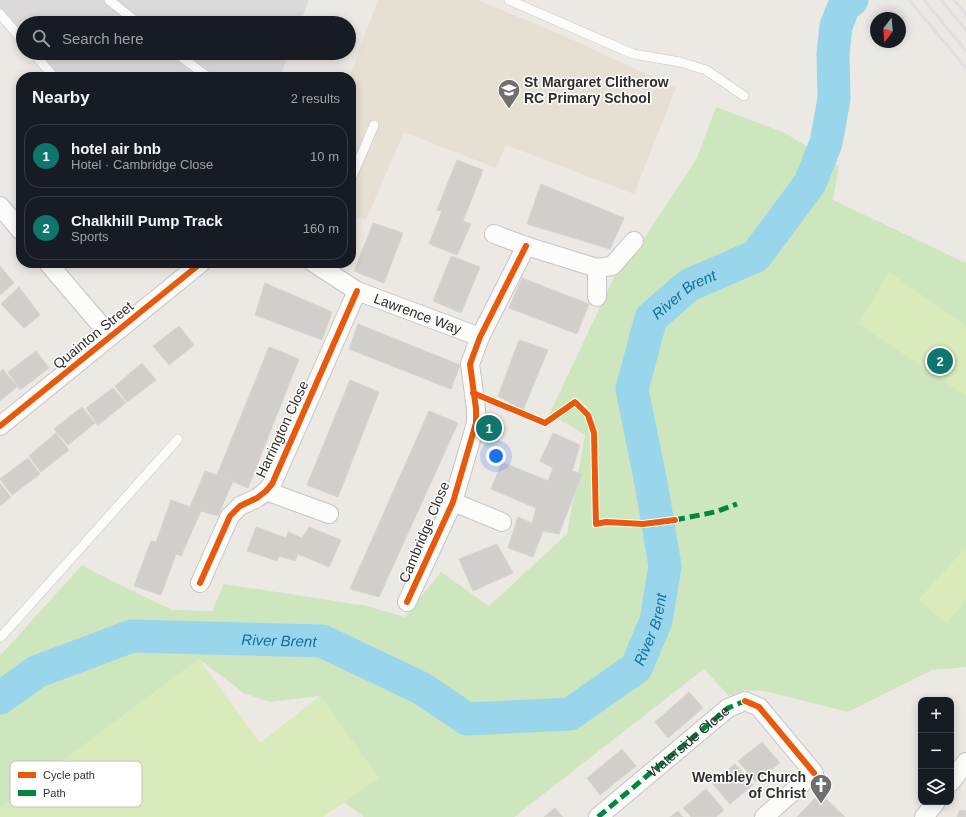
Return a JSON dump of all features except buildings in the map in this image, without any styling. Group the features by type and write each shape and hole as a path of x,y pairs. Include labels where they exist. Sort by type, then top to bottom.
{"street":[{"path":"0,206 16,225"},
{"path":"494,234 526,246 597,268 612,266 634,241"},
{"name":"Cambridge Close","path":"407,602 453,502 476,423 476,409 470,364 480,337 526,246"},
{"path":"52,268 110,336"},
{"name":"Quainton Street","path":"0,426 195,268"},
{"name":"Lawrence Way","path":"322,268 357,291 480,337"},
{"path":"597,268 597,297"},
{"name":"Harrington Close","path":"200,583 230,516 240,506 257,498 272,484 357,291"},
{"name":"Harrington Close","path":"266,491 329,514"},
{"name":"Cambridge Close","path":"453,502 502,522"},
{"name":"Waterside Close","path":"598,817 728,708 745,701 759,706 814,773 764,817"},
{"path":"954,778 966,762"},
{"path":"924,817 934,805"}],"lane":[{"path":"109,0 129,16"},
{"path":"509,0 634,54 680,62 706,70 744,96"},
{"path":"0,14 16,33"},
{"path":"40,60 50,72"},
{"path":"185,60 201,72"},
{"path":"356,167 374,125"},
{"path":"0,638 178,439"}],"shaded area":[{"path":"0,0 309,0 303,16 16,16 16,38 0,20"},
{"name":"St Margaret Clitherow RC Primary School","path":"378,0 477,0 560,34 676,88 634,194 506,145 496,168 404,132 366,220 356,217 356,72 351,72"},
{"path":"35,60 286,60 282,72 46,72"}],"green space":[{"path":"716,107 785,133 839,166 833,200 966,263 966,667 932,670 848,712 765,691 744,690 729,696 704,669 514,817 364,817 344,802 378,778 320,696 270,702 244,693 199,659 63,761 10,761 10,801 0,808 0,656 82,565 172,610 212,611 224,584 367,606 405,617 441,572 489,606 567,534 585,435 568,424 549,415 627,250 644,239 697,158"},
{"path":"889,272 966,326 966,396 858,324"},
{"path":"966,547 966,601 947,624 918,600"},
{"path":"199,659 260,743 320,696 379,778 323,817 0,817 0,808 10,801 10,807 142,807 142,761 63,761"}],"waterway":[{"name":"River Brent","path":"0,698 36,672 132,636 322,641 421,688 467,719 570,714 636,668 656,621 665,566 651,483 632,389 651,318 689,285 756,256 810,183 826,143 834,99 833,54 836,26 844,6 852,0"}],"railway":[{"path":"909,0 966,68"},
{"path":"924,0 966,51"},
{"path":"941,0 966,30"},
{"path":"954,0 966,14"}],"marked path":[{"path":"675,520 715,512 737,504"},
{"path":"598,817 728,708 745,701"}],"cycle path":[{"path":"407,602 453,502 476,423 476,409 470,364 480,337 526,246"},
{"path":"0,426 195,268"},
{"path":"200,583 230,516 240,506 257,498 272,484 357,291"},
{"path":"473,393 545,423 575,402 588,415 594,433 596,524 606,522 643,524 675,520"},
{"path":"745,701 759,707 814,773"}],"place":[{"name":"St Margaret Clitherow RC Primary School","path":"509,110"},
{"name":"Chalkhill Pump Track","path":"940,361"},
{"name":"hotel air bnb","path":"489,428"},
{"name":"Wembley Church of Christ","path":"821,804"}]}
